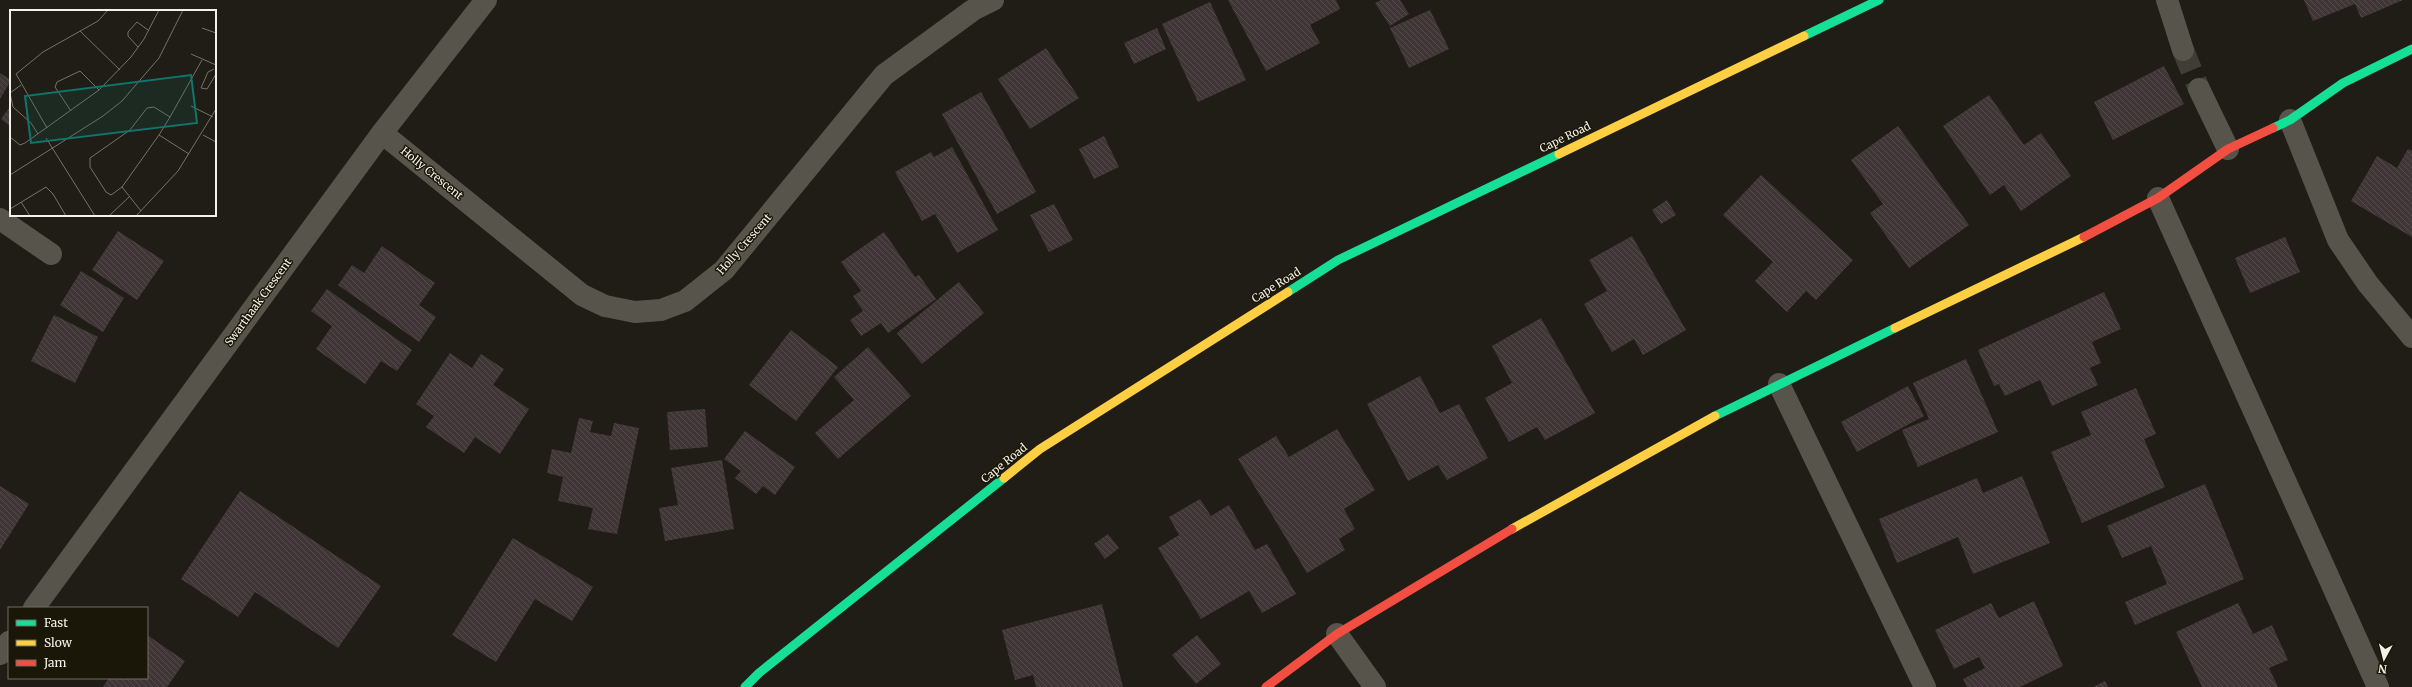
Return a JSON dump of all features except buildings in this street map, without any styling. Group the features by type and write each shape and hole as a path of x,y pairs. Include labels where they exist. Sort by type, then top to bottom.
{"street":[{"name":"Swarthaak Crescent","path":"35,607 382,132 486,0"},
{"name":"Holly Crescent","path":"382,132 582,295 605,306 635,312 660,310 685,301 724,270 884,75 973,10 993,0"},
{"name":"Cape Road","path":"745,687 1040,449 1338,260 1879,0"},
{"path":"2167,0 2183,50"},
{"path":"1266,687 1336,634 1544,510 1740,402 2070,244 2158,198 2228,149 2290,120 2343,83 2412,49"},
{"path":"2199,89 2228,149"},
{"path":"2290,120 2338,240 2368,284 2412,337"},
{"path":"2158,198 2378,687"},
{"path":"0,219 51,254"},
{"path":"1779,384 1925,687"},
{"path":"1336,634 1375,687"},
{"path":"0,654 8,643"}],"tunnel":[{"path":"2183,50 2199,89"}],"traffic: fast":[{"path":"1804,36 1879,0"},
{"path":"2273,128 2290,120 2343,83 2412,49"},
{"path":"1288,292 1338,260 1559,154"},
{"path":"1715,416 1895,328"},
{"path":"745,687 759,673 1004,478"}],"traffic: slow":[{"path":"1559,154 1804,36"},
{"path":"1895,328 2084,237"},
{"path":"1004,478 1040,449 1288,292"},
{"path":"1512,529 1715,416"}],"traffic: jam":[{"path":"2084,237 2158,198 2228,149 2273,128"},
{"path":"1266,687 1337,634 1512,529"}]}
